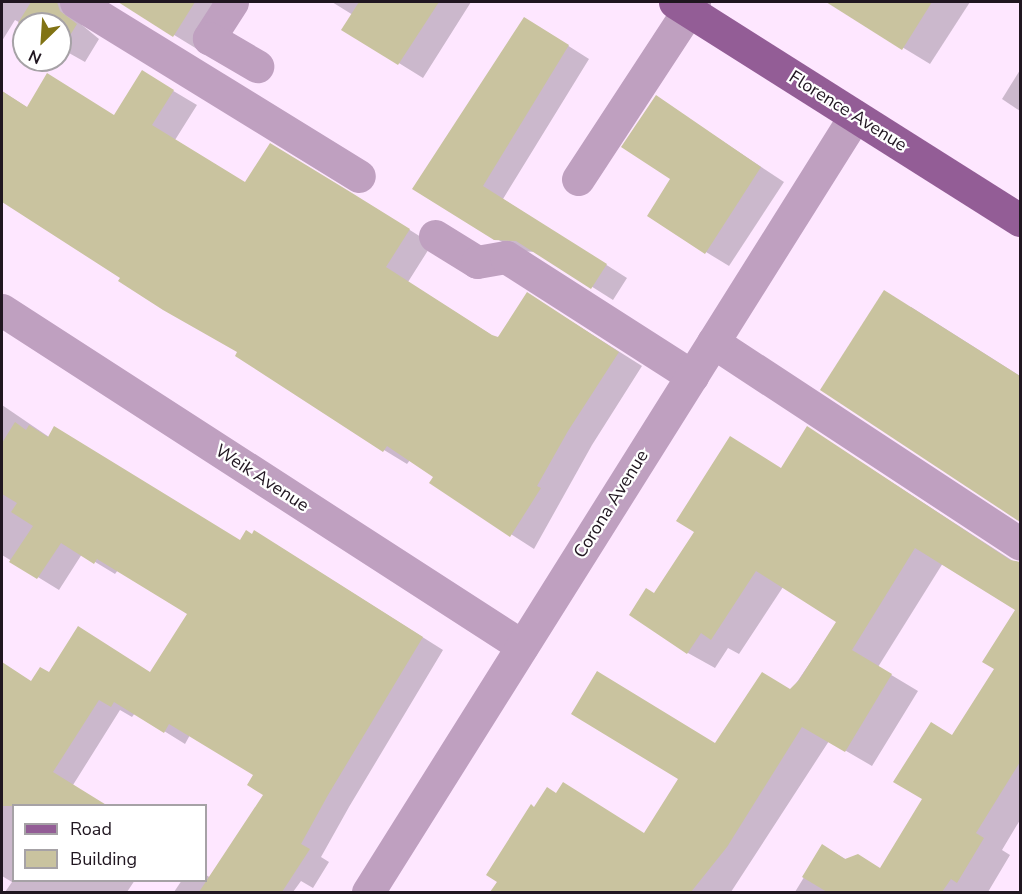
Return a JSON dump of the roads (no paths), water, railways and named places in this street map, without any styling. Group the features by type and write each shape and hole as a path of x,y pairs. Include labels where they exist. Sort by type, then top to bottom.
{"main road":[{"name":"Florence Avenue","path":"686,4 855,116 1020,220"}],"street":[{"path":"76,2 359,176"},
{"path":"232,2 209,38 257,66"},
{"path":"578,178 686,4"},
{"name":"Corona Avenue","path":"368,892 855,116"},
{"path":"435,236 477,262 506,257 692,375"},
{"name":"Weik Avenue","path":"2,310 522,646"},
{"path":"713,342 1020,544"}]}
